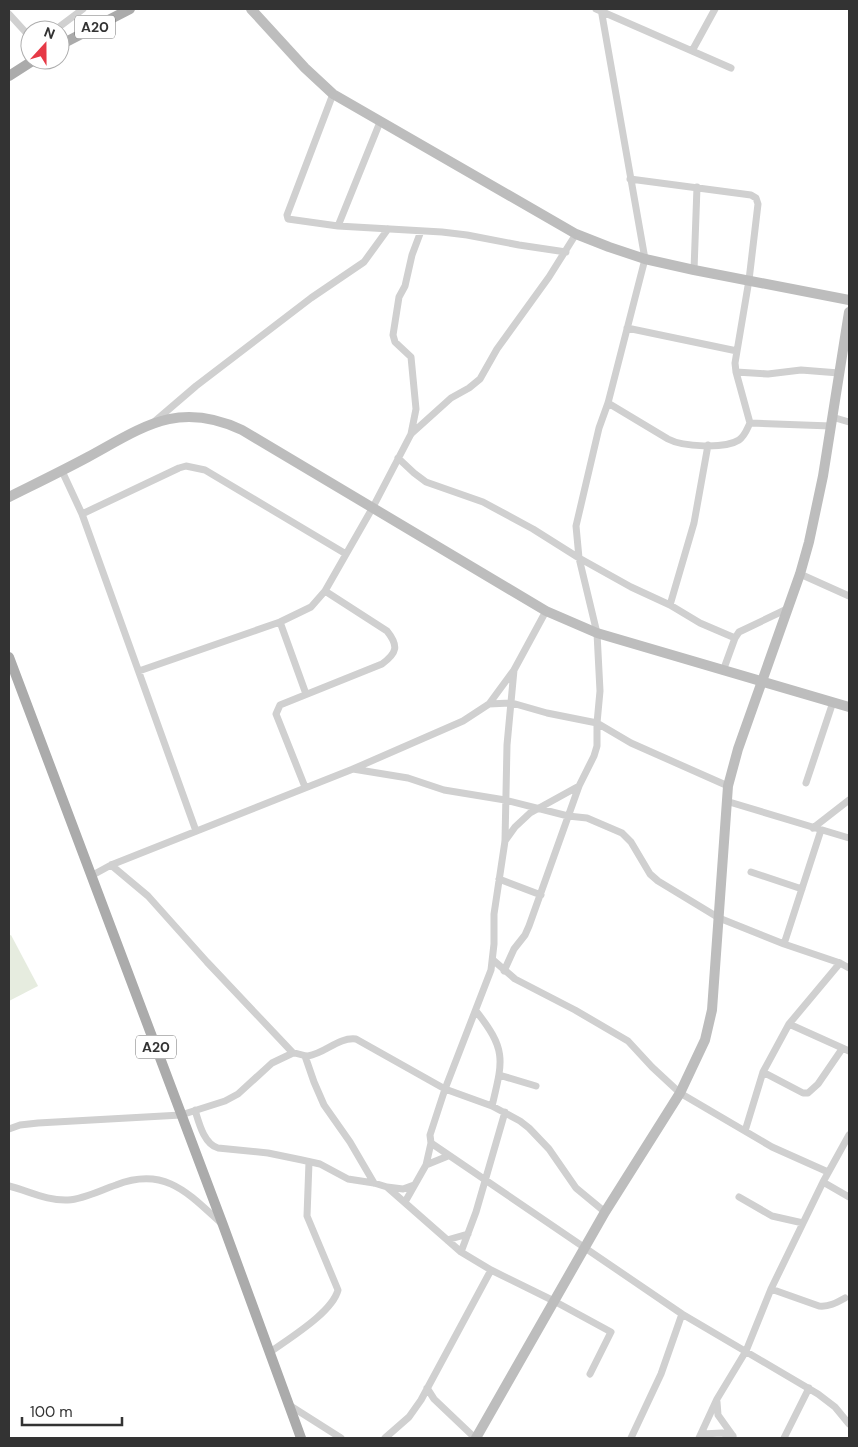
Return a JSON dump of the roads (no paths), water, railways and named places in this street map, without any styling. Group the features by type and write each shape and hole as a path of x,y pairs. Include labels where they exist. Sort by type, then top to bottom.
{"main road":[{"name":"A20","path":"70,40 130,9"},
{"path":"9,76 20,69"},
{"name":"A20","path":"10,661 301,1438"}],"street":[{"path":"68,20 83,9"},
{"path":"252,9 305,68 333,94 576,234 645,259 849,300"},
{"path":"692,51 715,9"},
{"path":"600,10 731,68"},
{"path":"504,971 514,949 530,926 579,786 597,746 600,691 596,633 579,558 576,526 599,428 608,403 645,259 600,10"},
{"path":"9,14 20,26"},
{"path":"333,94 286,217 291,220 338,226 467,235 566,252"},
{"path":"338,226 380,122"},
{"path":"608,403 676,443 730,444 745,435 750,423 736,372 737,351 750,280 758,204 756,198 751,195 630,178"},
{"path":"694,270 697,187"},
{"path":"9,498 152,423 196,386 311,298 364,262 388,230"},
{"path":"139,671 280,622 310,606 325,591 373,508 411,434 416,409 411,357 395,342 393,335 399,297 406,286 412,255 421,231"},
{"path":"411,434 451,398 480,379 508,334 566,252 576,234"},
{"path":"427,1388 444,1408 476,1438 605,1212 680,1093 705,1040 710,1018 728,786 738,749 800,574 817,508 849,312"},
{"path":"627,328 737,351"},
{"path":"736,372 768,374 801,370 840,373"},
{"path":"152,423 172,418 193,416 227,422 546,611 596,633 849,707"},
{"path":"750,423 849,422"},
{"path":"670,605 694,523 708,445"},
{"path":"398,458 426,482 483,502 534,529 579,558 631,587 670,605 700,623 734,638"},
{"path":"82,514 179,468 195,467 205,470 346,554"},
{"path":"62,471 82,514 196,831"},
{"path":"800,574 849,596"},
{"path":"305,787 276,714 280,706 382,664 392,657 395,648 394,640 387,631 325,591"},
{"path":"723,671 734,638 744,629 788,610"},
{"path":"91,876 111,865 352,769 463,721 488,704 514,670 546,611"},
{"path":"280,622 306,694"},
{"path":"405,1202 426,1165 431,1143 430,1135 445,1089 486,986 493,960 494,914 505,841 507,745 514,670"},
{"path":"806,783 833,702"},
{"path":"488,704 512,703 547,713 597,723 631,743 728,786"},
{"path":"352,769 408,778 444,790 505,800 568,816 586,818 622,833 631,842 650,874 658,881 719,918 849,968"},
{"path":"505,841 521,820 538,807 579,786"},
{"path":"813,828 849,800"},
{"path":"726,801 849,838"},
{"path":"784,944 821,830"},
{"path":"111,865 148,896 293,1053 305,1056 326,1050 342,1040 356,1039 445,1089 505,1112 529,1128 549,1149 576,1188 605,1212"},
{"path":"751,872 802,889"},
{"path":"499,879 541,894"},
{"path":"493,960 515,979 575,1010 628,1041 680,1093 772,1147 828,1172"},
{"path":"745,1131 763,1072 789,1024 840,963"},
{"path":"476,1011 492,1031 501,1056 500,1075 492,1106"},
{"path":"763,1072 803,1093 808,1093 818,1084 846,1050 789,1024"},
{"path":"9,1129 20,1125 38,1123 181,1115 225,1101 238,1094 272,1063 293,1053"},
{"path":"305,1056 324,1105 350,1142 374,1183"},
{"path":"500,1075 536,1086"},
{"path":"195,1110 209,1144 215,1148 268,1153 320,1164 348,1179 374,1183 387,1188 461,1252 491,1270 611,1332 590,1374"},
{"path":"461,1252 486,1180 505,1112"},
{"path":"700,1436 717,1399 746,1351 771,1289 828,1172 849,1135"},
{"path":"431,1143 682,1314 809,1388 835,1407 849,1424"},
{"path":"426,1165 448,1156"},
{"path":"270,1354 323,1313 337,1296 338,1290 307,1216 309,1162"},
{"path":"9,1186 47,1198 69,1200 82,1198 134,1178 156,1178 190,1194 222,1225"},
{"path":"823,1182 849,1197"},
{"path":"387,1188 403,1189 415,1185"},
{"path":"739,1197 772,1216 803,1223"},
{"path":"447,1240 468,1234"},
{"path":"385,1438 409,1417 427,1388 491,1270"},
{"path":"771,1289 819,1306 831,1305 845,1298"},
{"path":"631,1438 661,1374 682,1314"},
{"path":"784,1438 809,1388"},
{"path":"717,1399 718,1415 734,1437"},
{"path":"289,1405 341,1438"},
{"path":"700,1436 722,1433 734,1437"}]}
